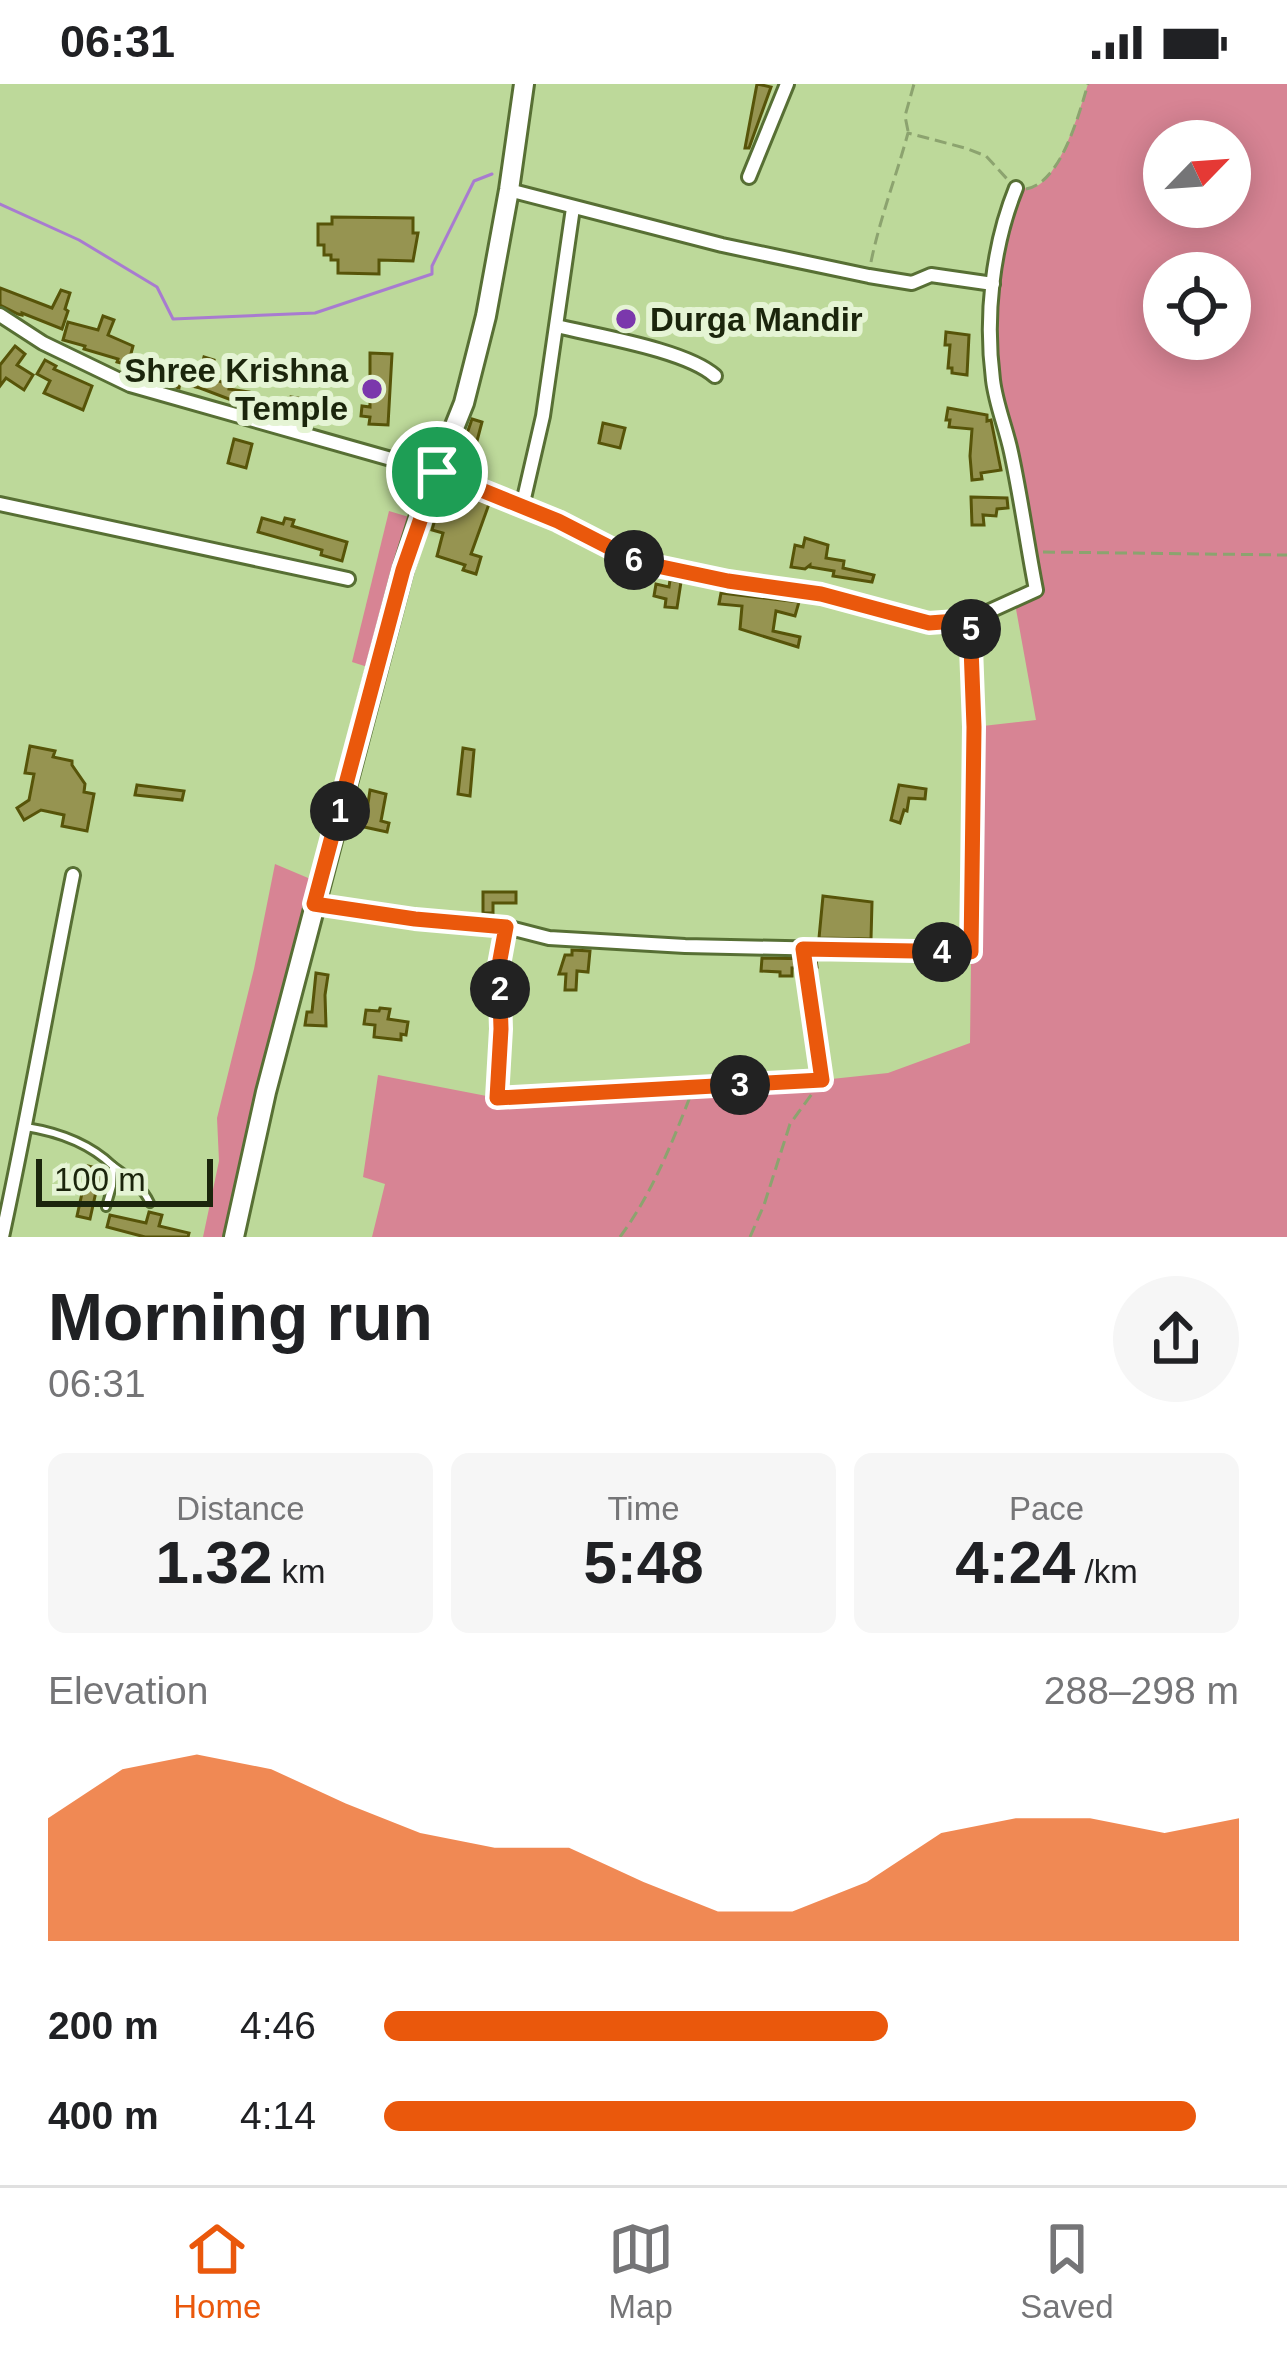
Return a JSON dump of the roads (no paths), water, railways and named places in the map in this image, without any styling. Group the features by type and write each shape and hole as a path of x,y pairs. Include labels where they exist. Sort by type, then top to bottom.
{"main road":[{"path":"234,1237 266,1092 403,570 464,404 486,316 524,84"}],"street":[{"path":"749,177 787,84"},
{"path":"3,322 130,385 437,472 638,562 821,594 929,623 970,620 1036,590 1011,452 993,385 988,331 1007,210 1016,188"},
{"path":"509,190 722,245 869,276 913,283 931,275 993,284"},
{"path":"522,507 543,416 573,208"},
{"path":"557,326 704,366 715,376"},
{"path":"0,504 348,579"},
{"path":"314,904 506,927 549,938 971,952 974,727 970,620"},
{"path":"2,1237 73,875"}],"lane":[{"path":"26,1126 52,1131 105,1158 134,1181 150,1203"},
{"path":"106,1207 113,1166"}],"waterway":[{"path":"0,204 79,240 157,287 173,319 315,313 432,274 474,181 492,174"}],"place":[{"name":"Durga Mandir","path":"626,319"},
{"name":"Shree Krishna Temple","path":"372,389"}]}
